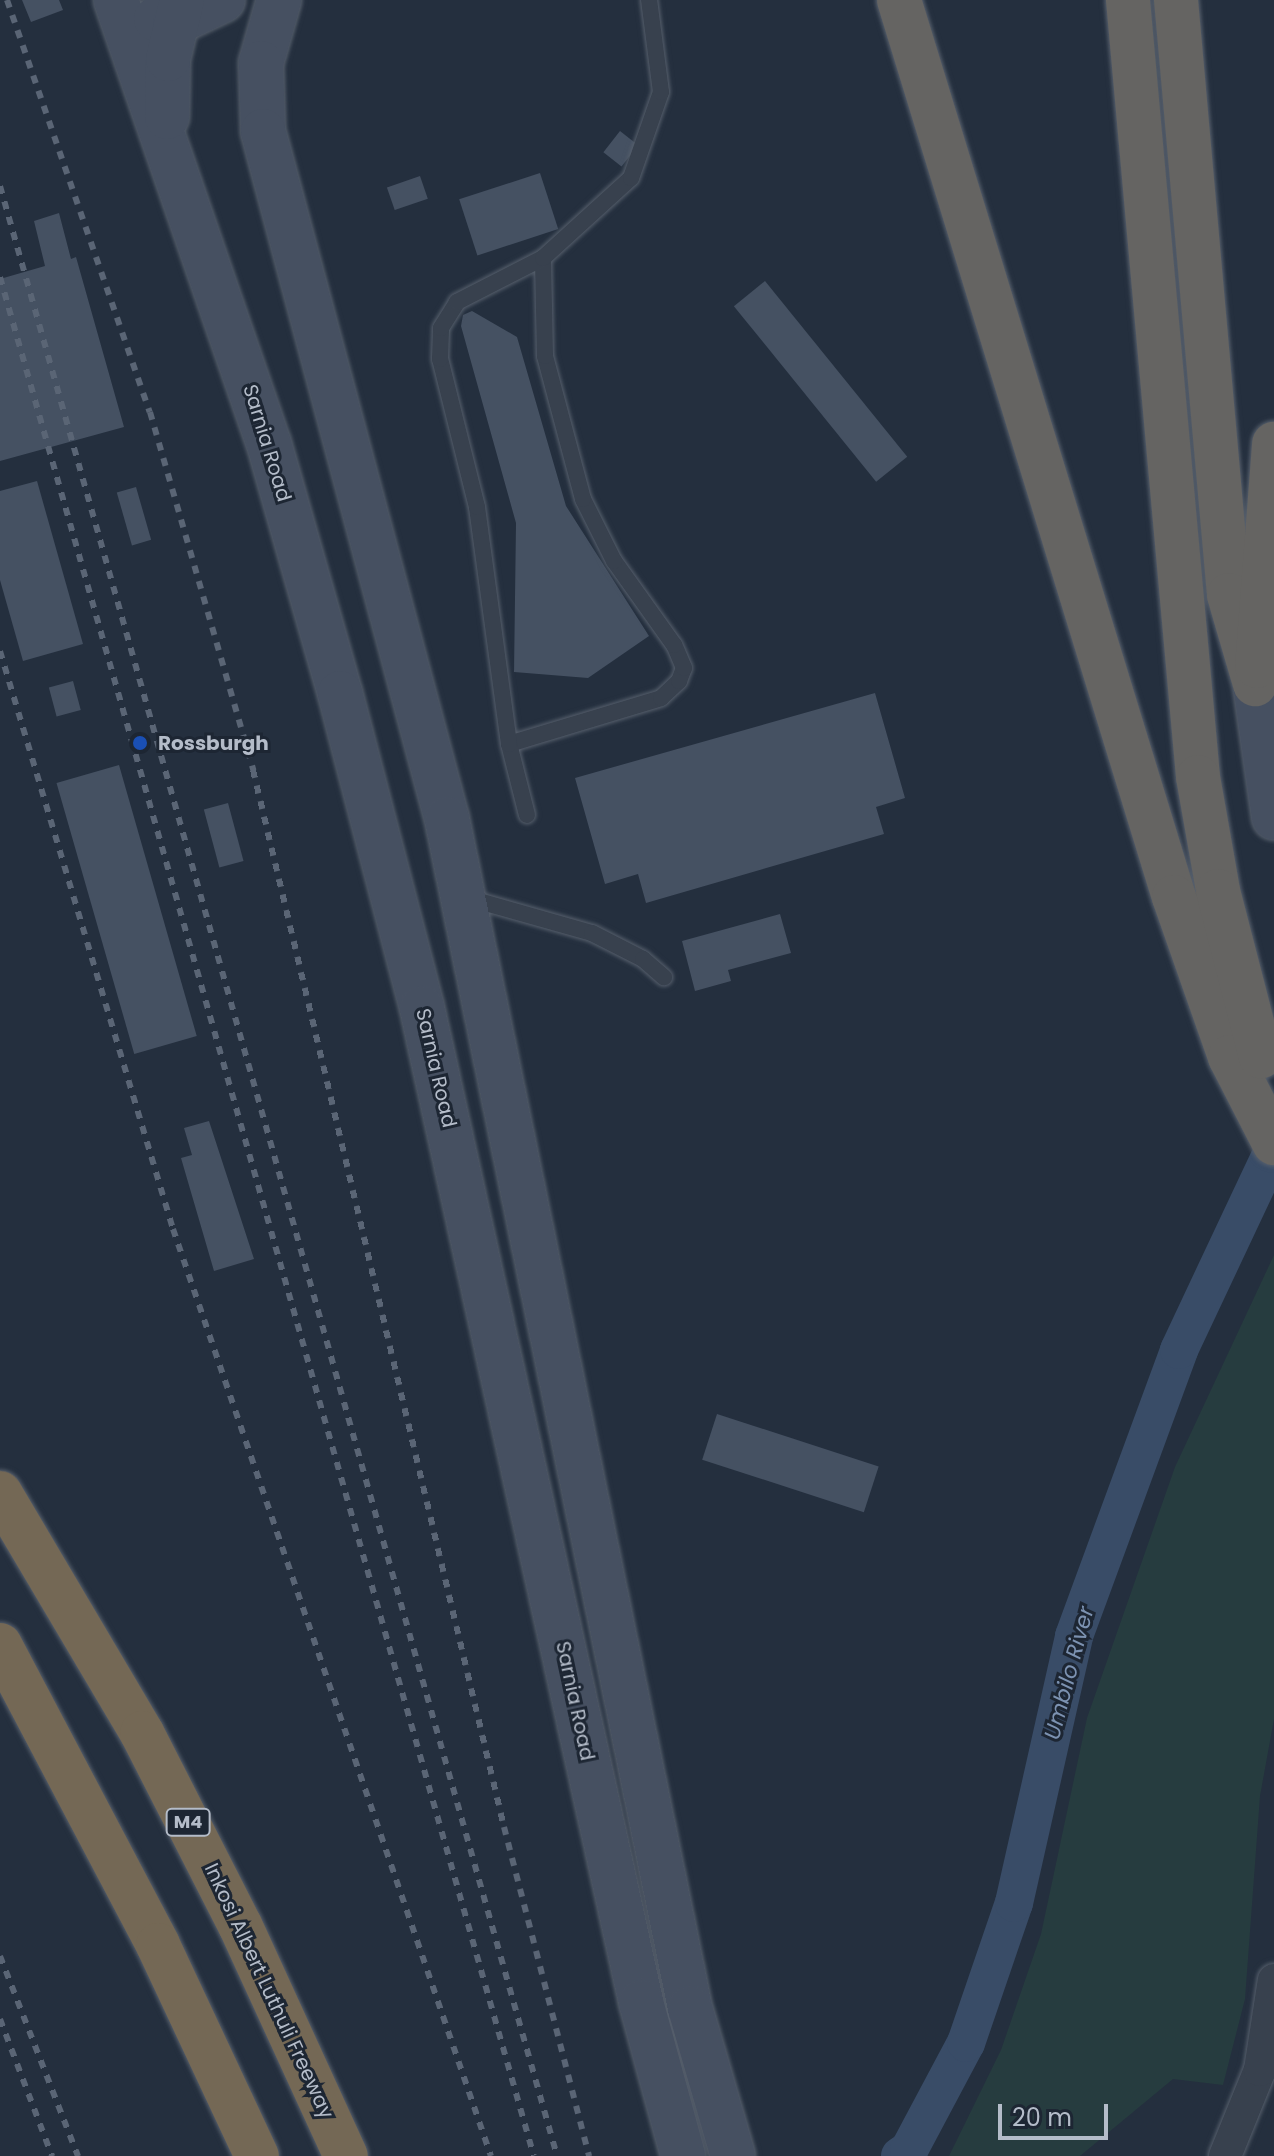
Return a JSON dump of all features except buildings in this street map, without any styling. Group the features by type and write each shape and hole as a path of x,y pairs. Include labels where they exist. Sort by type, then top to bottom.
{"highway":[{"path":"899,0 1174,897 1242,1046 1274,1143"},
{"path":"1128,0 1198,777 1242,1046 1274,1097"},
{"path":"1176,0 1229,595 1255,684"},
{"path":"1255,684 1274,444"},
{"name":"Inkosi Albert Luthuli Freeway","path":"3,1497 100,1658 178,1802 346,2156"},
{"path":"0,1645 158,1945 257,2156"}],"main road":[{"path":"117,4 178,11 223,0"},
{"path":"279,0 261,63 263,131 447,819 690,2008 733,2156"},
{"name":"Sarnia Road","path":"117,4 269,444 422,1008 641,2002 677,2137"},
{"path":"169,151 168,59 178,11"},
{"path":"1255,684 1274,818"}],"street":[{"path":"1225,2156 1260,2070 1274,1980"}],"lane":[{"path":"527,815 509,744 486,555 439,343 445,318 457,302 543,258 631,178 661,92 649,0"},
{"path":"509,744 661,698 679,681 684,668 674,645 614,561 583,499 545,356 543,258"},
{"path":"463,896 592,933 643,959 664,977"}],"green space":[{"path":"1274,1255 1274,1719 1260,1796 1245,1999 1223,2085 1173,2079 1080,2156 949,2156 1001,2050 1041,1934 1087,1718 1175,1467"}],"waterway":[{"name":"Umbilo River","path":"900,2156 909,2150 966,2043 1014,1903 1074,1636 1179,1350 1274,1148"}],"railway":[{"path":"7,0 150,412 253,770 504,1827 589,2156"},
{"path":"0,186 557,2156"},
{"path":"0,277 534,2156"},
{"path":"0,651 173,1229 491,2156"},
{"path":"0,1956 78,2156"},
{"path":"0,2019 52,2156"}],"place":[{"name":"Rossburgh","path":"140,743"}]}
